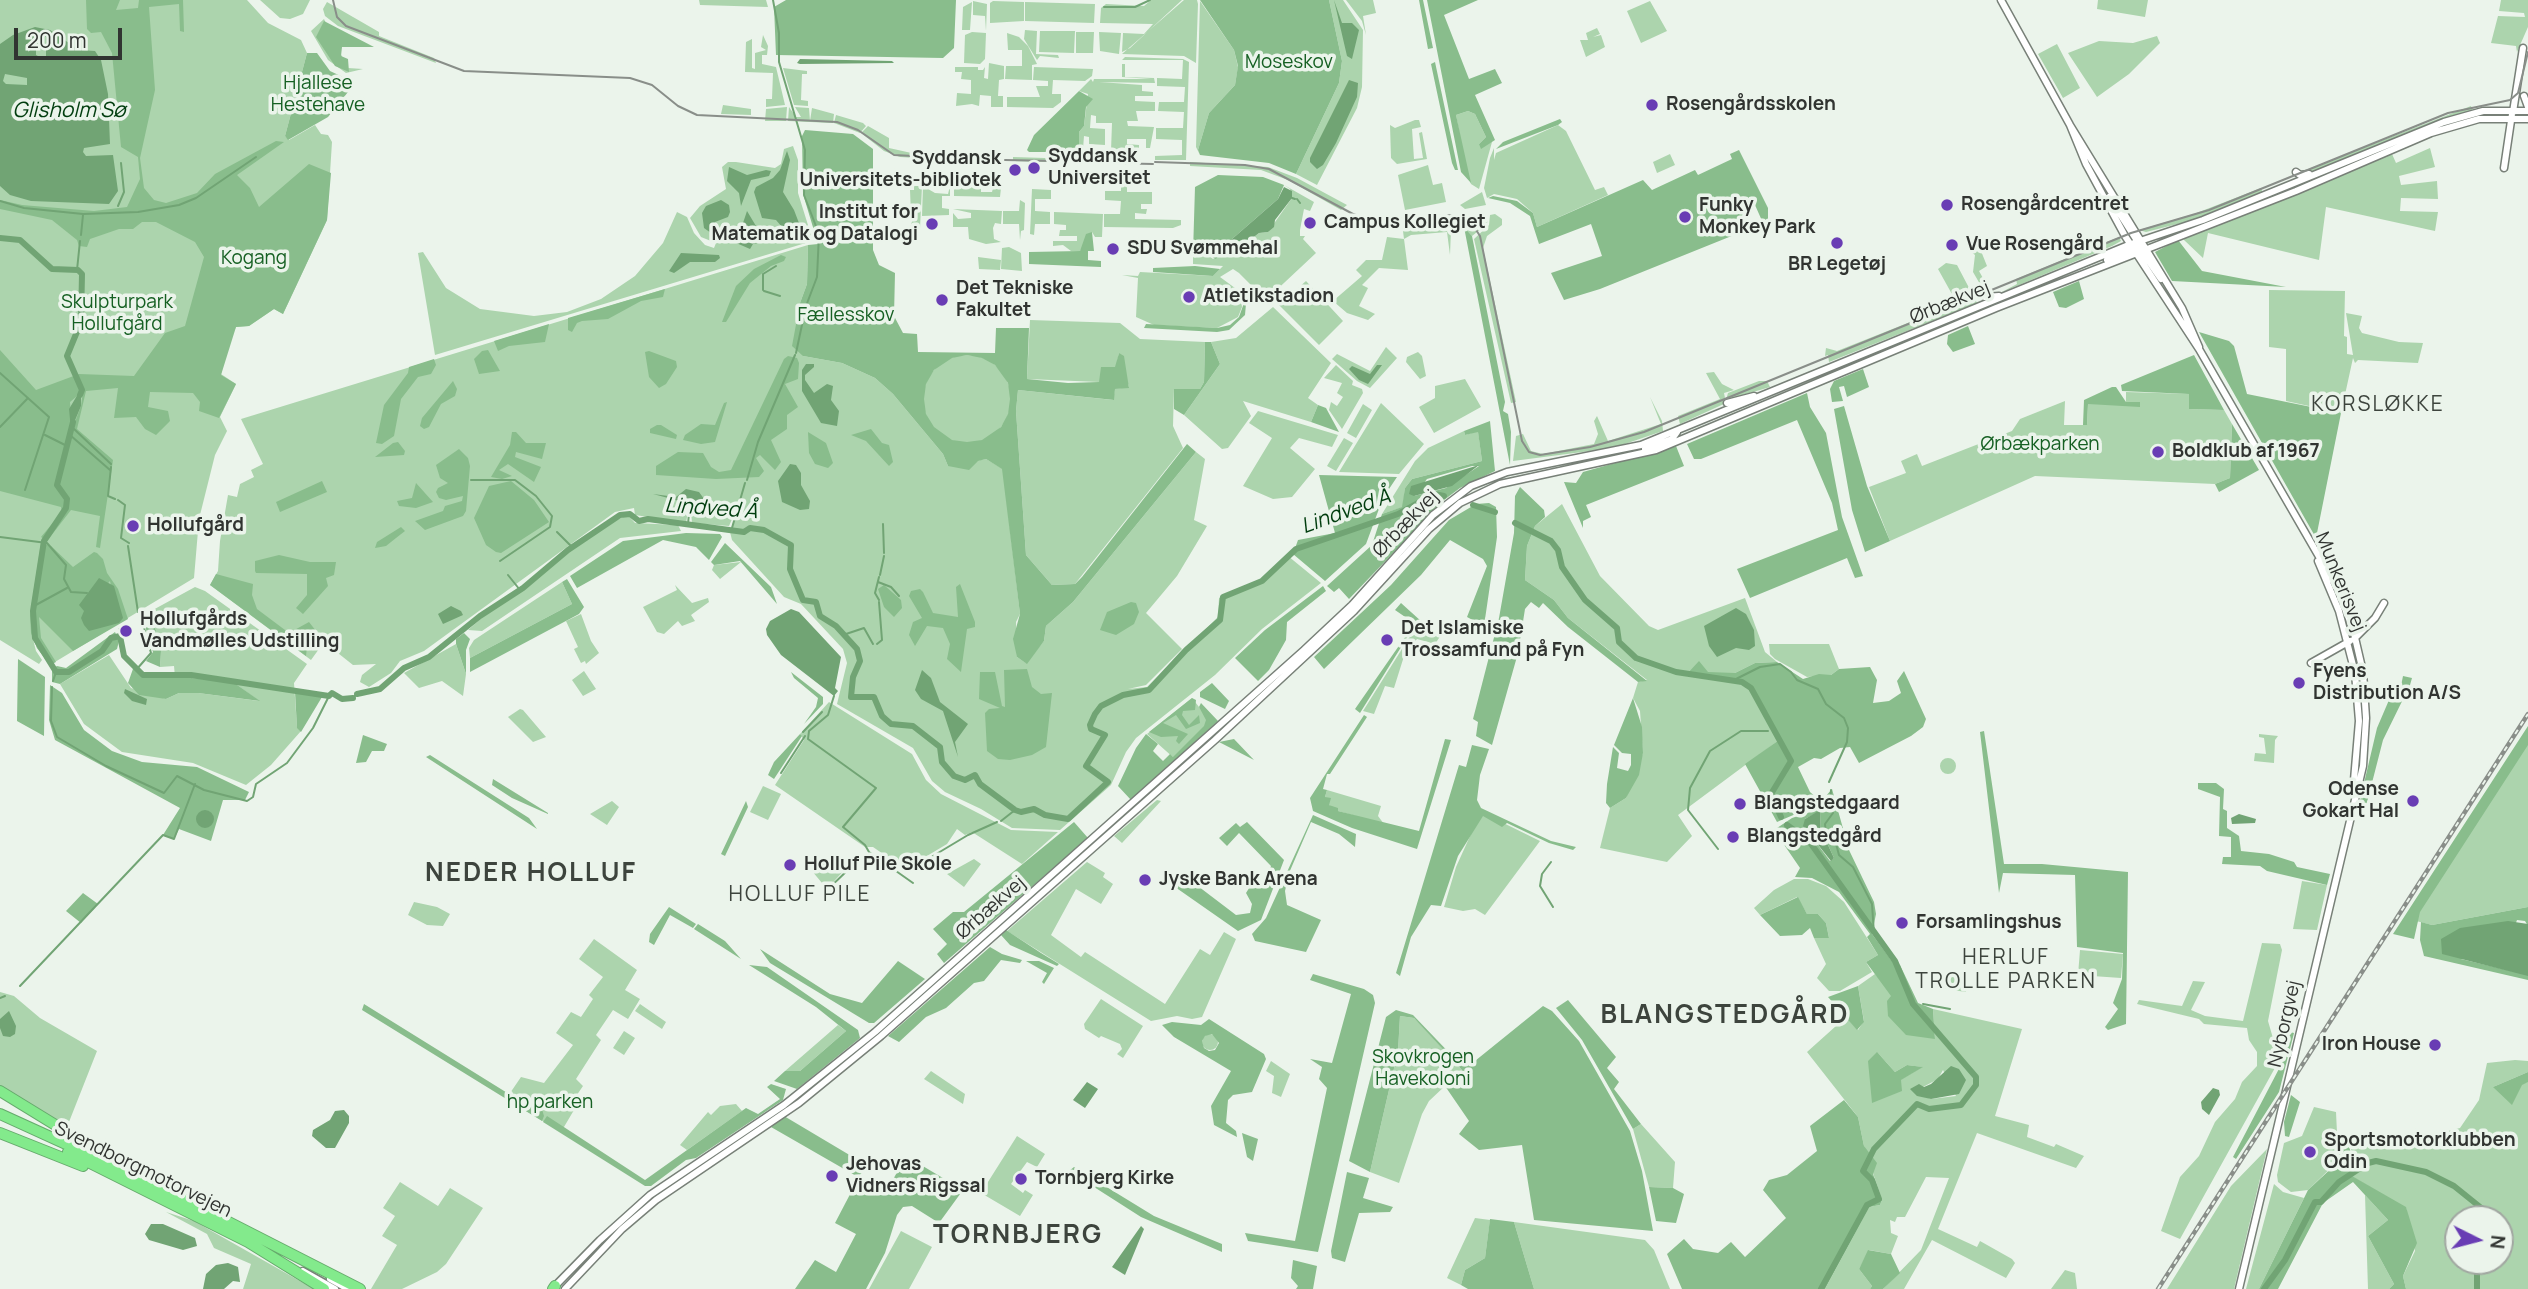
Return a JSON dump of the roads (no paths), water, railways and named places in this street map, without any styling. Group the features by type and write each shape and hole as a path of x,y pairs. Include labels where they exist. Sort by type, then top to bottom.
{"highway":[{"path":"0,1091 158,1186"},
{"path":"0,1106 108,1157"},
{"name":"Svendborgmotorvejen","path":"0,1114 158,1186 360,1289"},
{"name":"Svendborgmotorvejen","path":"0,1121 181,1207 270,1254 324,1289"},
{"path":"0,1131 181,1207"}],"main road":[{"name":"Munkerisvej","path":"2000,2 2070,125 2137,234 2140,247 2336,586 2366,702 2363,766"},
{"path":"2504,167 2523,48"},
{"path":"2084,273 2178,229 2456,118 2528,113 2524,96"},
{"name":"Ørbækvej","path":"1866,354 1987,300 2018,292 2266,200 2446,128 2513,114"},
{"name":"Munkerisvej","path":"2070,125 2086,164 2167,288 2175,295 2199,349"},
{"path":"2296,172 2303,176 2338,165"},
{"path":"2266,200 2299,185 2300,181"},
{"path":"2137,234 2203,220"},
{"name":"Ørbækvej","path":"556,1288 652,1204 799,1103 842,1068 1157,793 1354,611 1451,509 1500,484 1625,458 1678,441 2084,273 2109,258 2140,247"},
{"path":"1938,332 1987,308 1987,300"},
{"path":"1761,406 1769,399 1819,378 1823,369 1866,354"},
{"path":"1823,380 1826,374 1866,354"},
{"name":"Ørbækvej","path":"556,1288 600,1240 650,1195 784,1105 842,1060 1220,726 1352,605 1433,515 1459,493 1507,472 1622,452 1762,397 1823,369"},
{"path":"1727,402 1762,397"},
{"path":"1674,424 1680,427 1712,417"},
{"path":"1678,441 1683,434 1712,417"},
{"path":"1625,458 1672,439 1677,432"},
{"name":"Munkerisvej","path":"2297,519 2352,640 2358,721 2356,771 2348,825"},
{"path":"2311,663 2352,640 2375,618 2385,603"},
{"path":"1157,793 1162,782 1214,736 1220,726"},
{"name":"Nyborgvej","path":"2239,1289 2363,766"},
{"path":"652,1204 653,1197 681,1174"},
{"path":"622,1229 625,1222 649,1201 650,1195"},
{"path":"246,1231 348,1289"},
{"path":"270,1254 335,1289"}],"water":[{"path":"1334,0 1342,23 1352,23 1359,30 1352,59 1347,56"},
{"name":"Glisholm Sø","path":"35,27 50,30 79,50 95,51 101,60 108,94 110,144 84,148 83,152 86,156 113,155 118,191 109,204 31,201 10,195 0,186 0,44 13,35","holes":["37,37 46,37 46,56 42,58 36,55 36,44","5,74 27,78 27,85 6,84 3,81"]},
{"path":"800,59 892,61 894,63 797,63"},
{"path":"1349,80 1358,83 1357,97 1336,143 1323,165 1317,169 1310,162 1310,158"},
{"path":"787,151 790,160 783,192 802,231 799,235 788,234 776,220 762,218 754,192 756,187 773,178 780,170"},
{"path":"729,167 747,175 771,171 769,176 751,180 741,206 739,193 727,181"},
{"path":"1284,187 1292,191 1292,198 1275,220 1274,227 1268,232 1259,233 1241,247 1235,256 1223,254 1224,246 1278,199"},
{"path":"721,200 729,205 730,212 728,217 715,222 718,238 704,228 702,213 706,206"},
{"path":"747,211 759,231 776,235 776,239 753,244 750,249 734,242 733,236 742,226"},
{"path":"681,253 719,255 720,258 715,262 690,262 674,273 669,271"},
{"path":"806,364 814,364 805,375 805,380 814,393 827,384 833,386 831,400 839,411 837,426 821,423 802,391 802,370"},
{"path":"1377,365 1382,365 1368,384 1359,380 1349,369 1352,366 1370,374"},
{"path":"81,389 81,406 71,430 69,409"},
{"path":"790,464 796,465 801,473 801,485 810,501 809,509 800,510 782,502 778,481"},
{"path":"1479,465 1452,486 1414,496 1409,494 1411,486"},
{"path":"686,489 699,492 707,503 687,503 653,494 676,497"},
{"path":"99,578 114,586 123,618 119,623 89,631 81,618 84,611 79,605"},
{"path":"451,606 463,615 443,624 438,614"},
{"path":"1736,608 1746,614 1754,630 1755,646 1749,650 1736,648 1717,657 1709,646 1704,626"},
{"path":"791,609 799,612 841,657 835,688 838,691 834,696 781,655 767,635 766,629 770,621"},
{"path":"922,670 931,678 940,702 968,724 955,742 958,757 943,711 921,699 915,690"},
{"path":"125,689 147,699 146,705 132,701 124,693"},
{"path":"201,810 209,810 214,819 212,826 201,828 196,823 196,815"},
{"path":"1820,810 1821,838 1834,858 1831,861 1803,826 1805,819"},
{"path":"2239,814 2256,819 2255,823 2232,824 2231,818"},
{"path":"2508,921 2528,924 2528,976 2442,954 2441,939 2460,928"},
{"path":"9,1011 16,1026 15,1034 10,1037 3,1036 0,1028 0,1019"},
{"path":"1951,1066 1959,1069 1966,1080 1959,1094 1931,1099 1917,1096 1910,1089 1919,1084 1924,1087 1931,1084"},
{"path":"1087,1082 1098,1089 1085,1108 1073,1100"},
{"path":"2213,1088 2219,1090 2220,1095 2209,1115 2202,1109 2201,1102"},
{"path":"344,1110 349,1116 349,1123 335,1148 326,1148 312,1136 313,1130 330,1120 335,1111"},
{"path":"151,1224 163,1224 195,1238 197,1246 183,1250 149,1240 145,1234"},
{"path":"1141,1226 1144,1229 1125,1275 1112,1267"},
{"path":"228,1263 238,1267 240,1282 233,1281 224,1289 203,1289 206,1274 216,1265"}],"waterway":[{"path":"773,0 779,33 779,62 805,150 804,195 819,234 817,277 806,306 796,353"},
{"path":"1104,7 1135,7 1150,0"},
{"path":"0,201 24,208 83,214 138,212 179,205 196,198 256,157"},
{"path":"118,206 124,192 121,163"},
{"path":"1297,199 1300,203"},
{"path":"81,235 83,215"},
{"name":"Lindved Å","path":"0,238 20,240 52,269 78,270 82,274 81,322 67,356 82,390 80,395"},
{"path":"77,270 80,241"},
{"path":"763,290 763,274 776,266"},
{"path":"764,291 780,296"},
{"path":"747,480 758,442 795,355"},
{"path":"0,373 49,417 25,490"},
{"path":"0,427 28,398"},
{"name":"Lindved Å","path":"73,422 57,485 67,499 66,508 44,541 33,611 35,638 56,672 69,672 102,651 111,638 120,636 124,656 143,675 191,675 329,696 332,693 342,699 353,698"},
{"path":"74,429 111,464"},
{"path":"45,435 67,446"},
{"path":"70,435 110,470"},
{"path":"111,467 108,496 115,499"},
{"path":"471,480 515,480 536,496 552,516 550,527 500,561"},
{"path":"732,528 745,483"},
{"name":"Lindved Å","path":"357,694 380,689 404,668 429,657 480,616 523,588 568,550 620,515 630,514 639,521 648,519 744,532 750,528 764,530 791,545 790,569 803,600 816,602 820,616 836,626 857,649 860,661 853,677 851,697 874,697 882,716 891,724 913,726 940,747 942,762 954,776 965,780 975,775 980,784 1015,810 1021,812 1034,809 1045,815 1068,819 1108,782 1086,766 1105,735 1091,729 1095,714 1101,706 1123,695 1149,690 1186,650 1220,620 1223,597 1262,581 1296,549 1398,514 1434,494 1444,496"},
{"path":"118,500 125,505 121,538 129,543"},
{"path":"688,524 690,503"},
{"name":"Lindved Å","path":"1473,505 1495,512"},
{"name":"Lindved Å","path":"1515,523 1551,541 1558,550 1562,567 1585,600 1617,628 1619,642 1636,658 1676,672 1742,682 1751,688 1791,761 1771,794 1781,817"},
{"path":"883,524 884,553"},
{"path":"557,532 572,547"},
{"path":"0,537 47,543 66,565 64,579 71,592 87,593"},
{"path":"128,546 138,612"},
{"path":"880,575 884,556"},
{"path":"508,575 520,590"},
{"path":"879,577 875,593 879,600"},
{"path":"878,582 891,587 899,596"},
{"path":"34,606 67,588"},
{"path":"877,644 882,640 879,602"},
{"path":"136,670 151,653 141,617"},
{"path":"843,635 864,628 873,644"},
{"name":"Lindved Å","path":"119,629 120,636"},
{"path":"1734,680 1760,667 1780,664 1797,680 1818,689 1826,704 1844,718 1848,728 1847,742 1829,782"},
{"path":"53,681 56,672"},
{"path":"52,687 51,721 57,737 106,766 164,793 177,776 204,790 247,801 253,797 256,784 287,763 313,728 329,696"},
{"path":"834,696 828,715 809,731 808,739 876,788 843,827 865,845 869,852 913,883"},
{"path":"803,732 822,712"},
{"path":"1718,849 1688,810 1690,788 1710,751 1741,731 1768,731"},
{"path":"781,773 805,736"},
{"path":"20,986 163,835 174,839 195,784"},
{"name":"Lindved Å","path":"1831,790 1830,805 1833,813 1825,824 1826,835 1835,840 1839,855 1853,867 1872,904 1874,934"},
{"name":"Lindved Å","path":"1778,813 1799,809 1817,798"},
{"path":"1001,821 1015,810"},
{"path":"908,871 968,835 997,822"},
{"name":"Lindved Å","path":"1787,825 1809,841 1895,961 1913,1004 1976,1077 1976,1085 1961,1105 1929,1109 1917,1104 1874,1149 1863,1171 1872,1180 1879,1199 1867,1205 1821,1289"},
{"path":"856,862 863,855"},
{"path":"1551,862 1542,874 1540,886 1553,907"},
{"path":"824,893 852,866"},
{"path":"0,998 5,996"},
{"path":"1923,1004 1950,1009"},
{"name":"Lindved Å","path":"2264,1289 2285,1260 2315,1202 2321,1202 2339,1182 2368,1163 2376,1161 2426,1172 2454,1186 2478,1205"},
{"name":"Lindved Å","path":"2477,1275 2477,1289"}],"tram line":[{"path":"333,0 337,17 346,26 464,71 630,78 652,85 678,106 697,115 837,122 858,130 894,155 951,158"},
{"path":"1155,162 1245,165 1269,169 1353,214 1373,220 1453,215 1471,222 1480,236 1522,441 1529,452 1540,455 1590,447 1644,432 2131,233 2209,210 2448,113 2510,100 2518,93 2528,52"},
{"path":"1005,160 1105,162"},
{"path":"1107,163 1153,164"}],"railway":[{"path":"2158,1289 2528,714"}],"place":[{"name":"Rosengårdsskolen","path":"1652,105"},
{"name":"Syddansk Universitet","path":"1034,168"},
{"name":"Syddansk Universitets-bibliotek","path":"1015,170"},
{"name":"Rosengårdcentret","path":"1947,205"},
{"name":"Funky Monkey Park","path":"1685,217"},
{"name":"Campus Kollegiet","path":"1310,223"},
{"name":"Institut for Matematik og Datalogi","path":"932,224"},
{"name":"BR Legetøj","path":"1837,243"},
{"name":"Vue Rosengård","path":"1952,245"},
{"name":"SDU Svømmehal","path":"1113,249"},
{"name":"Atletikstadion","path":"1189,297"},
{"name":"Det Tekniske Fakultet","path":"942,300"},
{"name":"Boldklub af 1967","path":"2158,452"},
{"name":"Hollufgård","path":"133,526"},
{"name":"Hollufgårds Vandmølles Udstilling","path":"126,631"},
{"name":"Det Islamiske Trossamfund på Fyn","path":"1387,640"},
{"name":"Fyens Distribution A/S","path":"2299,683"},
{"name":"Odense Gokart Hal","path":"2413,801"},
{"name":"Blangstedgaard","path":"1740,804"},
{"name":"Blangstedgård","path":"1733,837"},
{"name":"Holluf Pile Skole","path":"790,865"},
{"name":"Jyske Bank Arena","path":"1145,880"},
{"name":"Forsamlingshus","path":"1902,923"},
{"name":"Iron House","path":"2435,1045"},
{"name":"Sportsmotorklubben Odin","path":"2310,1152"},
{"name":"Jehovas Vidners Rigssal","path":"832,1176"},
{"name":"Tornbjerg Kirke","path":"1021,1179"}],"district":[{"name":"KORSLØKKE","path":"2378,405"},
{"name":"NEDER HOLLUF","path":"531,874"},
{"name":"HOLLUF PILE","path":"800,895"},
{"name":"HERLUF TROLLE PARKEN","path":"2006,970"},
{"name":"BLANGSTEDGÅRD","path":"1725,1016"},
{"name":"TORNBJERG","path":"1018,1236"}],"park label":[{"name":"Moseskov","path":"1289,63"},
{"name":"Hjallese Hestehave","path":"318,95"},
{"name":"Kogang","path":"254,259"},
{"name":"Skulpturpark Hollufgård","path":"117,314"},
{"name":"Fællesskov","path":"846,316"},
{"name":"Ørbækparken","path":"2040,445"},
{"name":"Skovkrogen Havekoloni","path":"1423,1069"},
{"name":"hp parken","path":"550,1103"}]}
